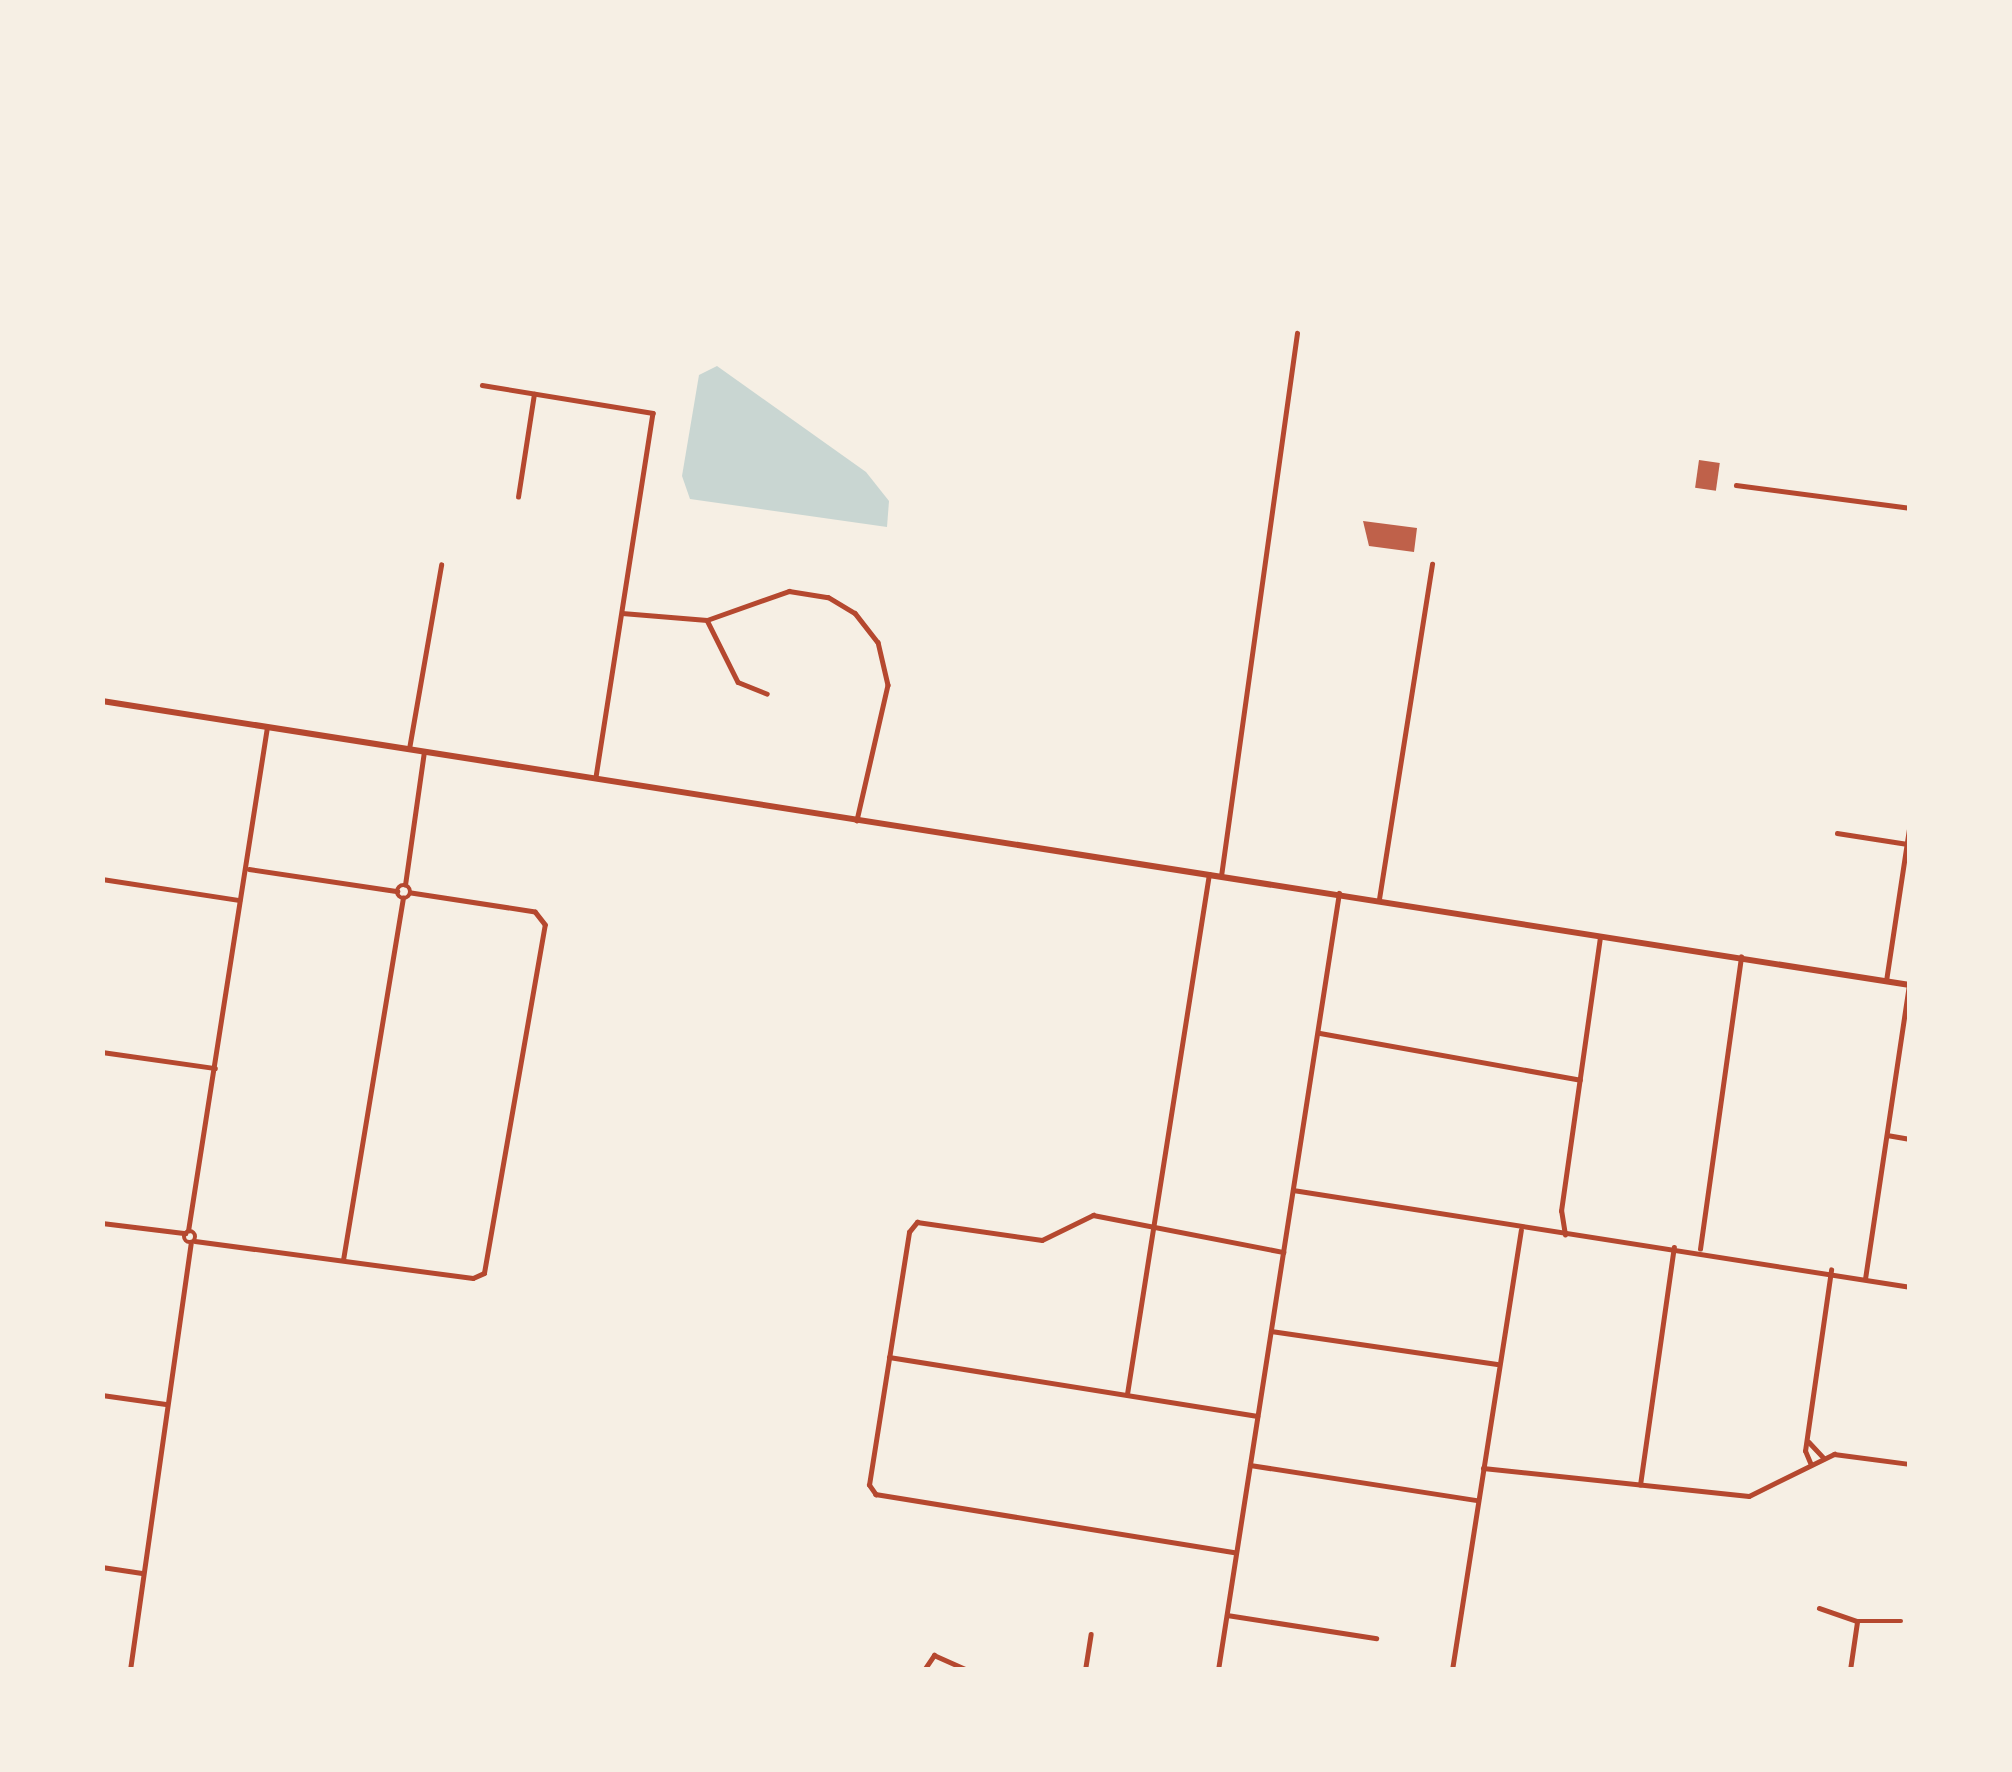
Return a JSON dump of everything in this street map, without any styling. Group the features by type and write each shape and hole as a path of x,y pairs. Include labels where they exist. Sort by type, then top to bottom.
{"street":[{"path":"1220,876 1297,333"},
{"path":"482,386 653,413 596,778"},
{"path":"518,497 534,394"},
{"path":"1736,485 1910,508"},
{"path":"1379,899 1432,564"},
{"path":"409,749 441,566"},
{"path":"622,613 707,620 758,597 799,591 837,601 868,627 884,659 888,694 857,820"},
{"path":"707,620 738,682 767,694"},
{"path":"102,701 1910,984 1865,1279"},
{"path":"130,1670 165,1404 267,727"},
{"path":"102,1223 473,1278 486,1268 544,929 535,912 410,892 405,885 424,752"},
{"path":"1886,981 1910,822"},
{"path":"1837,832 1908,842"},
{"path":"246,868 397,891 403,898"},
{"path":"1127,1394 1209,874"},
{"path":"102,880 242,900"},
{"path":"397,891 405,885"},
{"path":"343,1260 403,898 410,892"},
{"path":"1218,1670 1339,893"},
{"path":"1565,1235 1601,935"},
{"path":"1700,1249 1741,957"},
{"path":"1317,1033 1580,1080"},
{"path":"102,1052 216,1068"},
{"path":"1887,1135 1910,1139"},
{"path":"1293,1190 1521,1230 1565,1235 1597,1232 1910,1286"},
{"path":"1236,1553 877,1495 869,1485 909,1232 924,1221 1042,1240 1086,1215 1283,1252"},
{"path":"1452,1670 1521,1230"},
{"path":"1640,1485 1674,1245"},
{"path":"1811,1466 1807,1437 1832,1270"},
{"path":"1271,1330 1499,1364"},
{"path":"889,1357 1257,1416"},
{"path":"102,1394 165,1404"},
{"path":"1807,1437 1824,1458"},
{"path":"1484,1468 1754,1496 1824,1458 1910,1464"},
{"path":"1250,1465 1478,1500"},
{"path":"102,1567 142,1573"},
{"path":"1819,1608 1857,1621 1900,1621"},
{"path":"1226,1615 1376,1638"},
{"path":"1850,1670 1857,1621"},
{"path":"1085,1670 1091,1634"},
{"path":"924,1670 934,1655 968,1670"}],"shaded area":[{"path":"717,366 866,472 889,501 887,527 690,499 682,476 699,375"}],"building":[{"path":"1699,460 1720,463 1716,491 1695,488"},
{"path":"1363,521 1417,528 1414,552 1369,546"}]}
